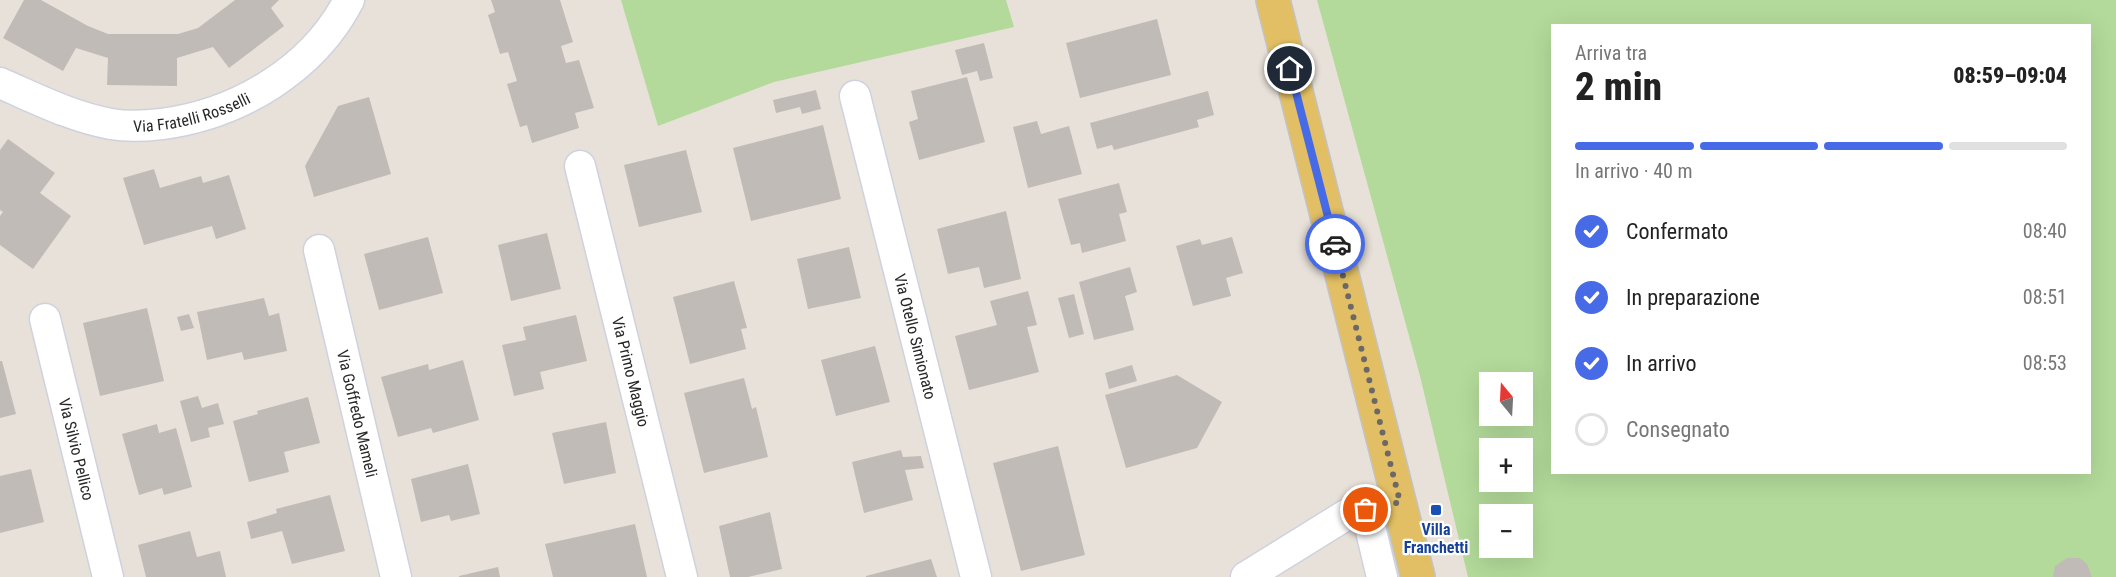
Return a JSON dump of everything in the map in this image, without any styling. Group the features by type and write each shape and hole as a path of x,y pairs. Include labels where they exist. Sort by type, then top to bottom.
{"main road":[{"path":"1273,0 1418,577"}],"street":[{"name":"Via Fratelli Rosselli","path":"0,83 75,115 114,124 145,126 176,122 217,112 253,96 281,77 310,54 341,15 349,0"},
{"name":"Via Otello Simionato","path":"855,96 976,577"},
{"name":"Via Primo Maggio","path":"580,166 682,577"},
{"name":"Via Goffredo Mameli","path":"319,250 396,577"},
{"name":"Via Silvio Pellico","path":"45,319 108,577"},
{"path":"1246,577 1282,556 1326,525 1346,515 1400,502"},
{"path":"1366,510 1382,577"}],"green space":[{"path":"621,0 1006,0 1014,27 774,82 658,126"},
{"path":"1317,0 2116,0 2116,577 1468,577 1420,376"}],"building":[{"path":"24,0 41,0 88,26 108,34 178,34 198,28 235,0 279,0 271,8 284,26 229,68 213,47 177,58 177,86 107,85 108,58 76,48 63,71 3,38"},
{"path":"491,0 560,0 573,42 561,46 566,63 579,60 594,108 575,113 579,128 532,143 527,125 520,127 507,84 517,81 508,52 500,54 488,15 495,12"},
{"path":"1157,19 1171,75 1080,98 1066,43"},
{"path":"984,43 993,78 980,81 977,71 962,75 955,50"},
{"path":"967,77 985,142 919,160 909,122 918,119 911,91"},
{"path":"816,90 821,109 802,114 800,107 776,113 773,100"},
{"path":"1208,91 1214,115 1197,120 1199,127 1114,150 1112,145 1097,149 1090,123"},
{"path":"369,97 391,174 314,197 305,166 338,106"},
{"path":"1037,121 1041,134 1069,126 1082,174 1028,188 1013,127"},
{"path":"823,125 841,199 751,221 733,148"},
{"path":"8,139 55,173 40,193 71,216 33,269 0,245 0,216 3,212 0,210 0,150"},
{"path":"686,150 702,212 639,227 624,165"},
{"path":"154,169 160,188 201,176 203,183 229,175 246,229 216,239 212,226 144,245 123,178"},
{"path":"1119,183 1127,212 1119,214 1126,241 1082,253 1080,243 1071,245 1058,199"},
{"path":"1006,211 1021,279 984,288 979,267 948,274 937,229"},
{"path":"547,233 561,289 511,301 498,245"},
{"path":"428,237 443,293 379,310 364,254"},
{"path":"1232,237 1243,273 1226,278 1231,296 1193,306 1176,246 1200,239 1202,245"},
{"path":"849,247 861,298 808,309 797,259"},
{"path":"1130,267 1137,292 1125,296 1134,330 1094,340 1079,282"},
{"path":"734,281 747,328 741,329 746,349 690,364 673,297"},
{"path":"1028,291 1037,325 1027,327 1039,372 969,390 955,336 997,325 990,301"},
{"path":"1074,294 1084,334 1069,338 1058,298"},
{"path":"264,298 269,316 279,313 287,351 244,360 242,352 207,360 197,312"},
{"path":"147,308 164,381 100,396 83,323"},
{"path":"189,314 194,328 181,331 177,317"},
{"path":"576,315 587,361 540,372 544,389 514,396 502,345 526,340 523,327"},
{"path":"875,346 890,402 836,416 821,360"},
{"path":"463,360 479,420 433,433 431,428 398,437 381,377 428,364 429,370"},
{"path":"0,361 2,361 16,414 0,418"},
{"path":"1132,365 1137,381 1109,389 1105,373"},
{"path":"1177,375 1222,402 1197,448 1126,468 1105,395"},
{"path":"744,378 752,409 756,407 768,457 704,473 684,393"},
{"path":"198,396 202,408 218,403 224,424 208,428 210,437 191,442 180,401"},
{"path":"308,397 320,443 284,452 289,472 249,482 233,421 258,414 257,411"},
{"path":"606,422 616,473 564,484 552,433"},
{"path":"157,424 159,433 176,428 192,487 164,495 162,488 139,495 122,434"},
{"path":"1058,446 1085,555 1021,571 993,463"},
{"path":"901,450 903,457 921,456 924,468 905,470 913,500 864,513 852,462"},
{"path":"468,464 480,514 451,521 449,515 421,522 411,479"},
{"path":"31,469 44,522 0,533 0,476"},
{"path":"330,495 345,551 292,564 282,531 251,539 247,522 277,513 276,509"},
{"path":"770,512 782,569 748,577 730,577 719,526"},
{"path":"635,524 647,577 553,577 545,544"},
{"path":"190,531 197,557 220,551 226,577 146,577 138,545"},
{"path":"2067,558 2080,558 2087,564 2092,577 2053,577 2055,566"},
{"path":"931,559 937,577 866,577 866,576"},
{"path":"498,567 500,577 459,577 459,576"}],"way so far":[{"path":"1335,244 1400,502 1366,510"}],"place":[{"name":"Villa Franchetti","path":"1436,510"}],"route":[{"path":"1290,69 1335,244"}]}
